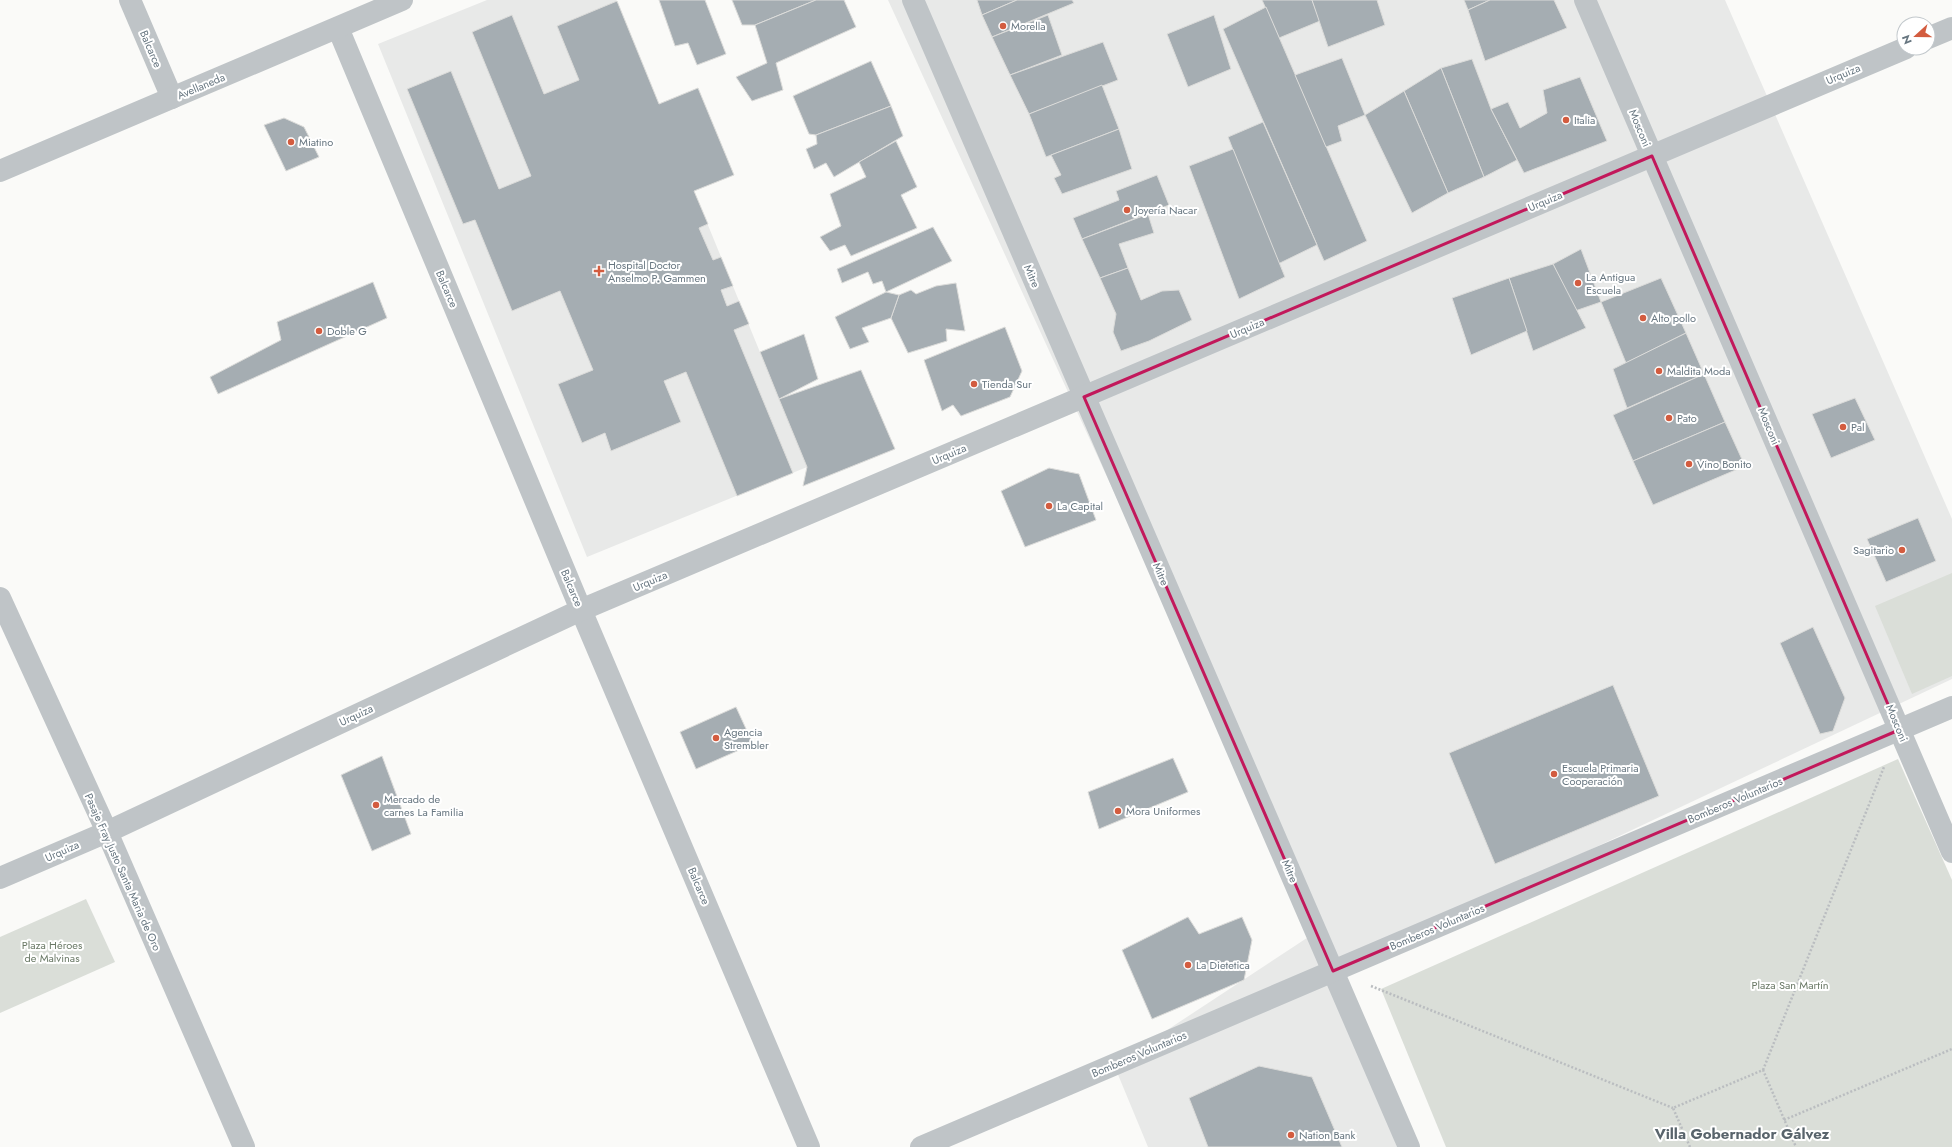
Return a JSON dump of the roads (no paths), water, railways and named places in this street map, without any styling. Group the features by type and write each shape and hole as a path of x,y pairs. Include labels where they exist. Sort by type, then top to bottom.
{"street":[{"name":"Balcarce","path":"130,0 172,98"},
{"name":"Avellaneda","path":"0,171 402,0"},
{"name":"Mitre","path":"913,0 1409,1147"},
{"name":"Mosconi","path":"1585,0 1952,852"},
{"name":"Balcarce","path":"338,28 581,610 809,1147"},
{"path":"1936,35 1952,28"},
{"name":"Urquiza","path":"0,878 107,832 581,610 1896,52"},
{"name":"Pasaje Fray Justo Santa Maria de Oro","path":"0,598 107,832 244,1147"},
{"name":"Bomberos Voluntarios","path":"921,1147 1952,707"}],"place":[{"name":"Morella","path":"1003,26"},
{"name":"Italia","path":"1566,120"},
{"name":"Miatino","path":"291,142"},
{"name":"Joyería Nacar","path":"1127,210"},
{"name":"Hospital Doctor Anselmo P. Gammen","path":"599,271"},
{"name":"La Antigua Escuela","path":"1578,283"},
{"name":"Alto pollo","path":"1643,318"},
{"name":"Doble G","path":"319,331"},
{"name":"Maldita Moda","path":"1659,371"},
{"name":"Tienda Sur","path":"974,384"},
{"name":"Pato","path":"1669,418"},
{"name":"Pal","path":"1843,427"},
{"name":"Vino Bonito","path":"1689,464"},
{"name":"La Capital","path":"1049,506"},
{"name":"Sagitario","path":"1902,550"},
{"name":"Agencia Strembler","path":"716,738"},
{"name":"Escuela Primaria Cooperación","path":"1554,774"},
{"name":"Mercado de carnes La Familia","path":"376,805"},
{"name":"Mora Uniformes","path":"1118,811"},
{"name":"La Dietetica","path":"1188,965"},
{"name":"Nation Bank","path":"1291,1135"}],"district":[{"name":"Villa Gobernador Gálvez","path":"1742,1134"}],"park label":[{"name":"Plaza Héroes de Malvinas","path":"52,951"},
{"name":"Plaza San Martín","path":"1790,985"}]}
